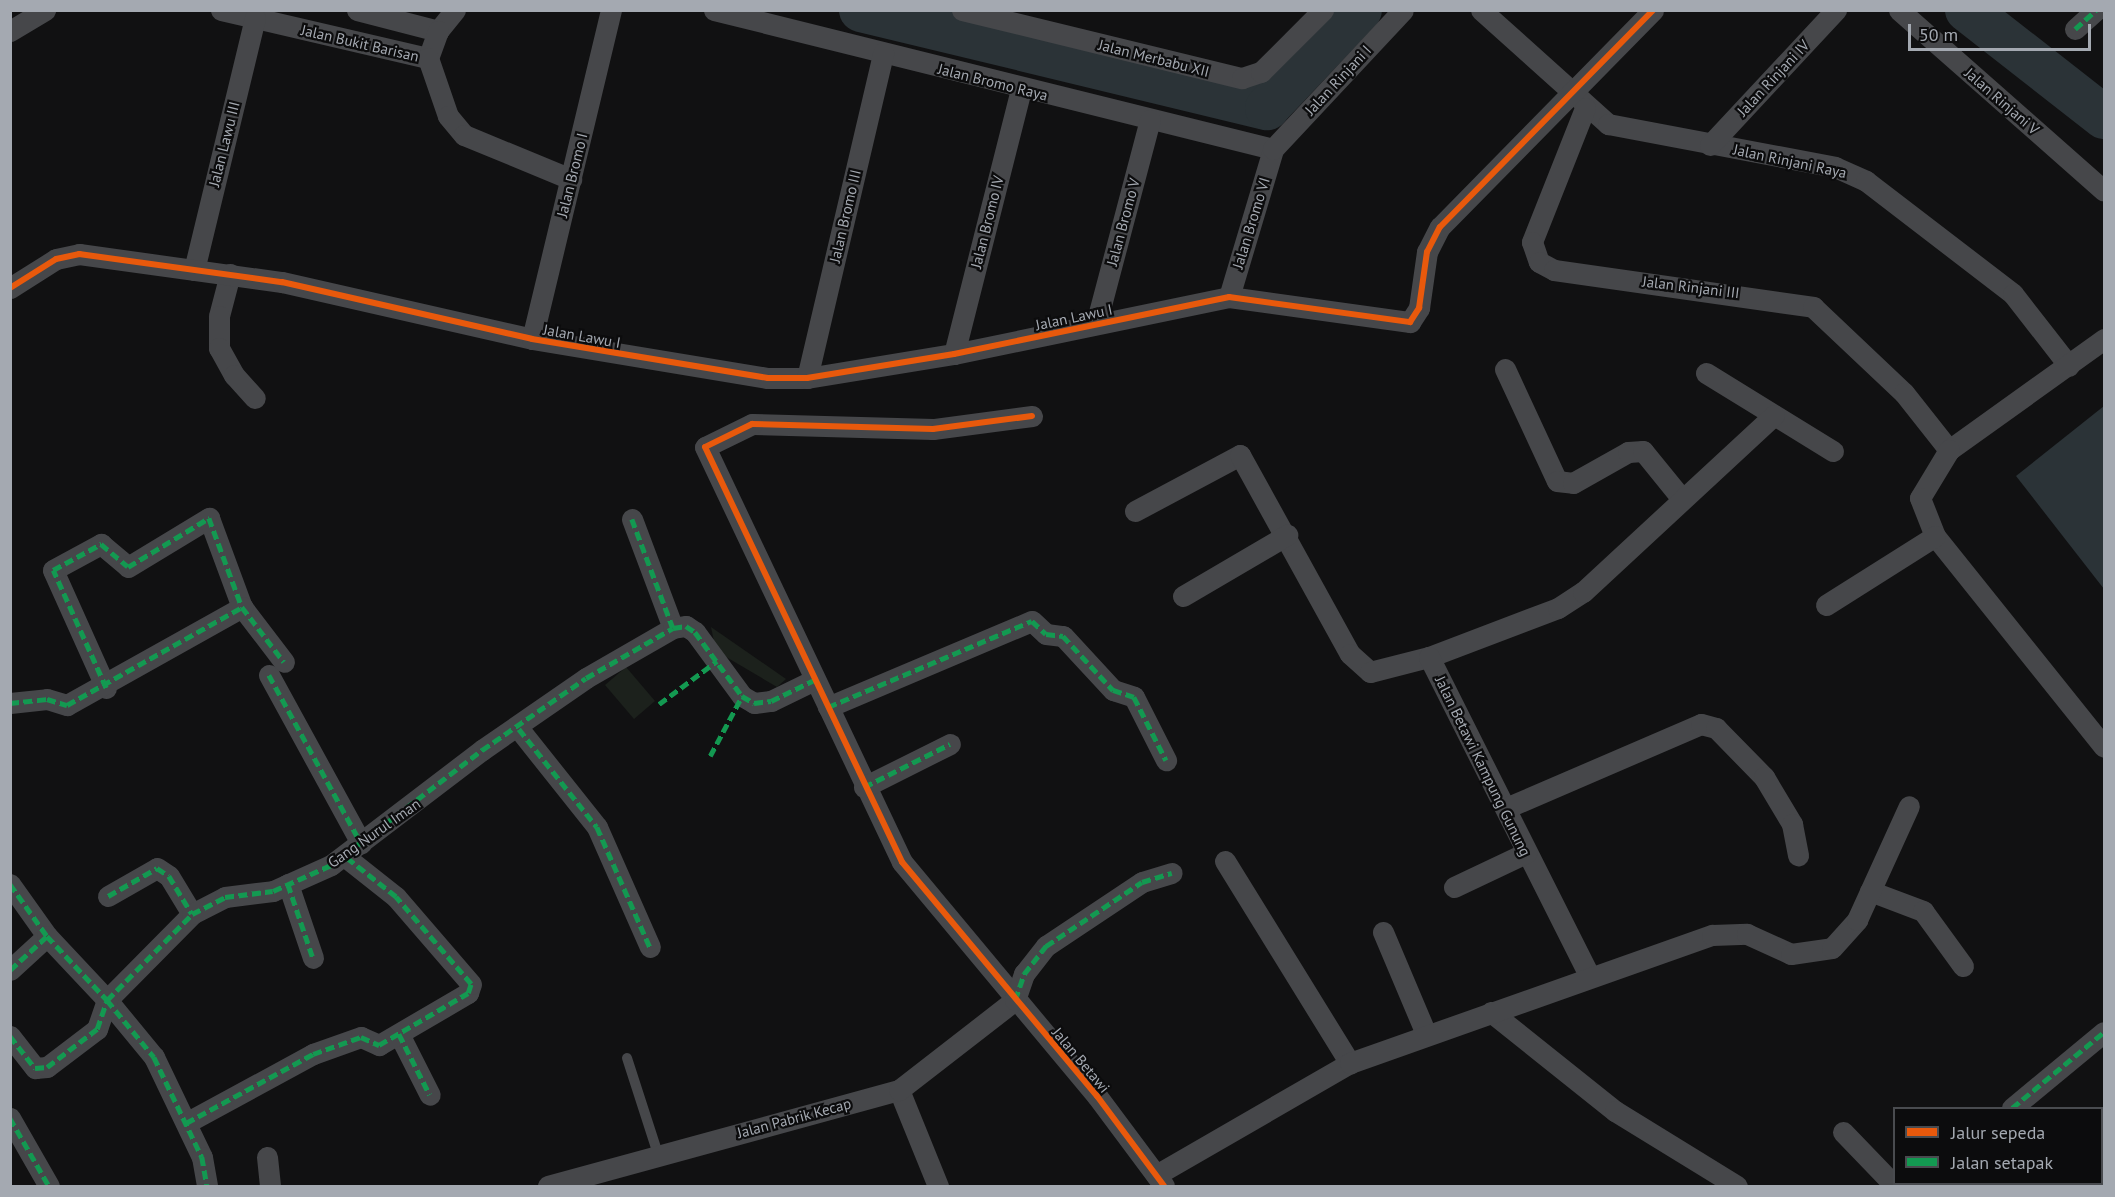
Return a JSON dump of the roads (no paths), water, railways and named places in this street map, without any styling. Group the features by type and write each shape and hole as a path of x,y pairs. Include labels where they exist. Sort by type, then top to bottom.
{"street":[{"path":"10,31 45,10"},
{"name":"Jalan Bukit Barisan","path":"221,10 428,58"},
{"name":"Jalan Bukit Barisan","path":"357,10 438,31"},
{"name":"Jalan Bromo I","path":"532,339 611,10"},
{"name":"Jalan Bromo Raya","path":"714,10 1020,89 1273,149"},
{"name":"Jalan Merbabu XII","path":"962,10 1242,78 1261,72 1323,10"},
{"name":"Jalan Rinjani I","path":"1273,149 1403,10"},
{"name":"Jalan Rinjani Raya","path":"1481,10 1578,102 1608,124 1835,167 1866,181 2013,294 2069,366"},
{"path":"1578,102 1653,10"},
{"name":"Jalan Rinjani IV","path":"1710,145 1836,10"},
{"name":"Jalan Rinjani V","path":"1899,10 2104,190"},
{"path":"2075,29 2096,10"},
{"path":"455,11 438,31 428,58 437,95 464,135 571,179"},
{"name":"Jalan Lawu III","path":"194,270 255,18"},
{"name":"Jalan Bromo III","path":"807,378 883,53"},
{"name":"Jalan Bromo IV","path":"954,354 1020,89"},
{"name":"Jalan Lawu I","path":"10,288 69,254 230,274 532,339 723,373 807,378 954,354 1229,297 1410,322 1419,308 1427,252 1440,227 1578,102"},
{"name":"Jalan Rinjani III","path":"1578,102 1532,242 1539,262 1554,270 1813,307 1896,385 1949,450"},
{"name":"Jalan Bromo V","path":"1096,324 1150,120"},
{"name":"Jalan Bromo VI","path":"1229,297 1273,149"},
{"path":"230,274 219,316 219,348 234,375 255,398"},
{"path":"2104,339 1949,450 1920,498 1935,536 2104,747"},
{"path":"1506,369 1557,481 1573,483 1628,452 1643,450 1682,499"},
{"path":"1706,373 1833,451"},
{"path":"1429,657 1558,608 1583,592 1774,414"},
{"name":"Jalan Betawi","path":"1032,416 933,429 752,424 705,447 864,787 903,862 1160,1181"},
{"name":"Jalan Betawi Kampung Gunung","path":"1135,511 1240,455 1287,535 1357,664 1370,672 1429,657 1590,977"},
{"path":"106,688 53,570 101,544 128,567 209,518 242,608 276,668 361,843"},
{"path":"632,519 673,628 689,626 742,696 754,703 771,701 814,680"},
{"path":"1183,596 1287,535"},
{"path":"1826,605 1935,536"},
{"path":"10,703 47,699 67,705 106,688 242,608"},
{"path":"828,707 1032,621 1046,634 1063,636 1113,690 1134,697 1166,760"},
{"name":"Gang Nurul Iman","path":"107,1000 192,914 225,897 288,884 344,856 482,750 519,729 586,678 673,628"},
{"path":"1506,808 1701,724 1716,728 1764,777 1792,824 1798,855"},
{"path":"519,729 597,827 650,947"},
{"path":"864,787 950,744"},
{"path":"1160,1181 1350,1063 1590,977 1733,932 1791,954 1819,953 1849,934 1909,806"},
{"path":"1454,887 1526,853"},
{"path":"186,1124 313,1054 361,1036 379,1045 468,993 471,984 396,897 344,856"},
{"path":"1226,861 1350,1063"},
{"path":"108,896 157,868 169,876 192,914"},
{"path":"1015,1000 1024,974 1046,946 1142,882 1172,873"},
{"path":"10,884 47,936 107,1000 154,1057 202,1158 207,1186"},
{"path":"288,884 313,958"},
{"path":"1870,891 1923,911 1963,966"},
{"path":"1383,932 1426,1034"},
{"path":"10,970 47,936"},
{"path":"10,1036 35,1068 47,1067 98,1029 107,1000"},
{"name":"Jalan Pabrik Kecap","path":"548,1186 658,1154 899,1090 1015,1000"},
{"path":"1491,1012 1616,1111 1737,1186"},
{"path":"2013,1107 2104,1032"},
{"path":"399,1034 430,1095"},
{"path":"899,1090 938,1186"},
{"path":"10,1118 45,1185"},
{"path":"1843,1132 1893,1184"},
{"path":"267,1157 270,1186"}],"lane":[{"path":"627,1058 658,1154"}],"waterway":[{"path":"861,10 1267,108 1360,10"},
{"path":"1967,10 2104,117"}]}
